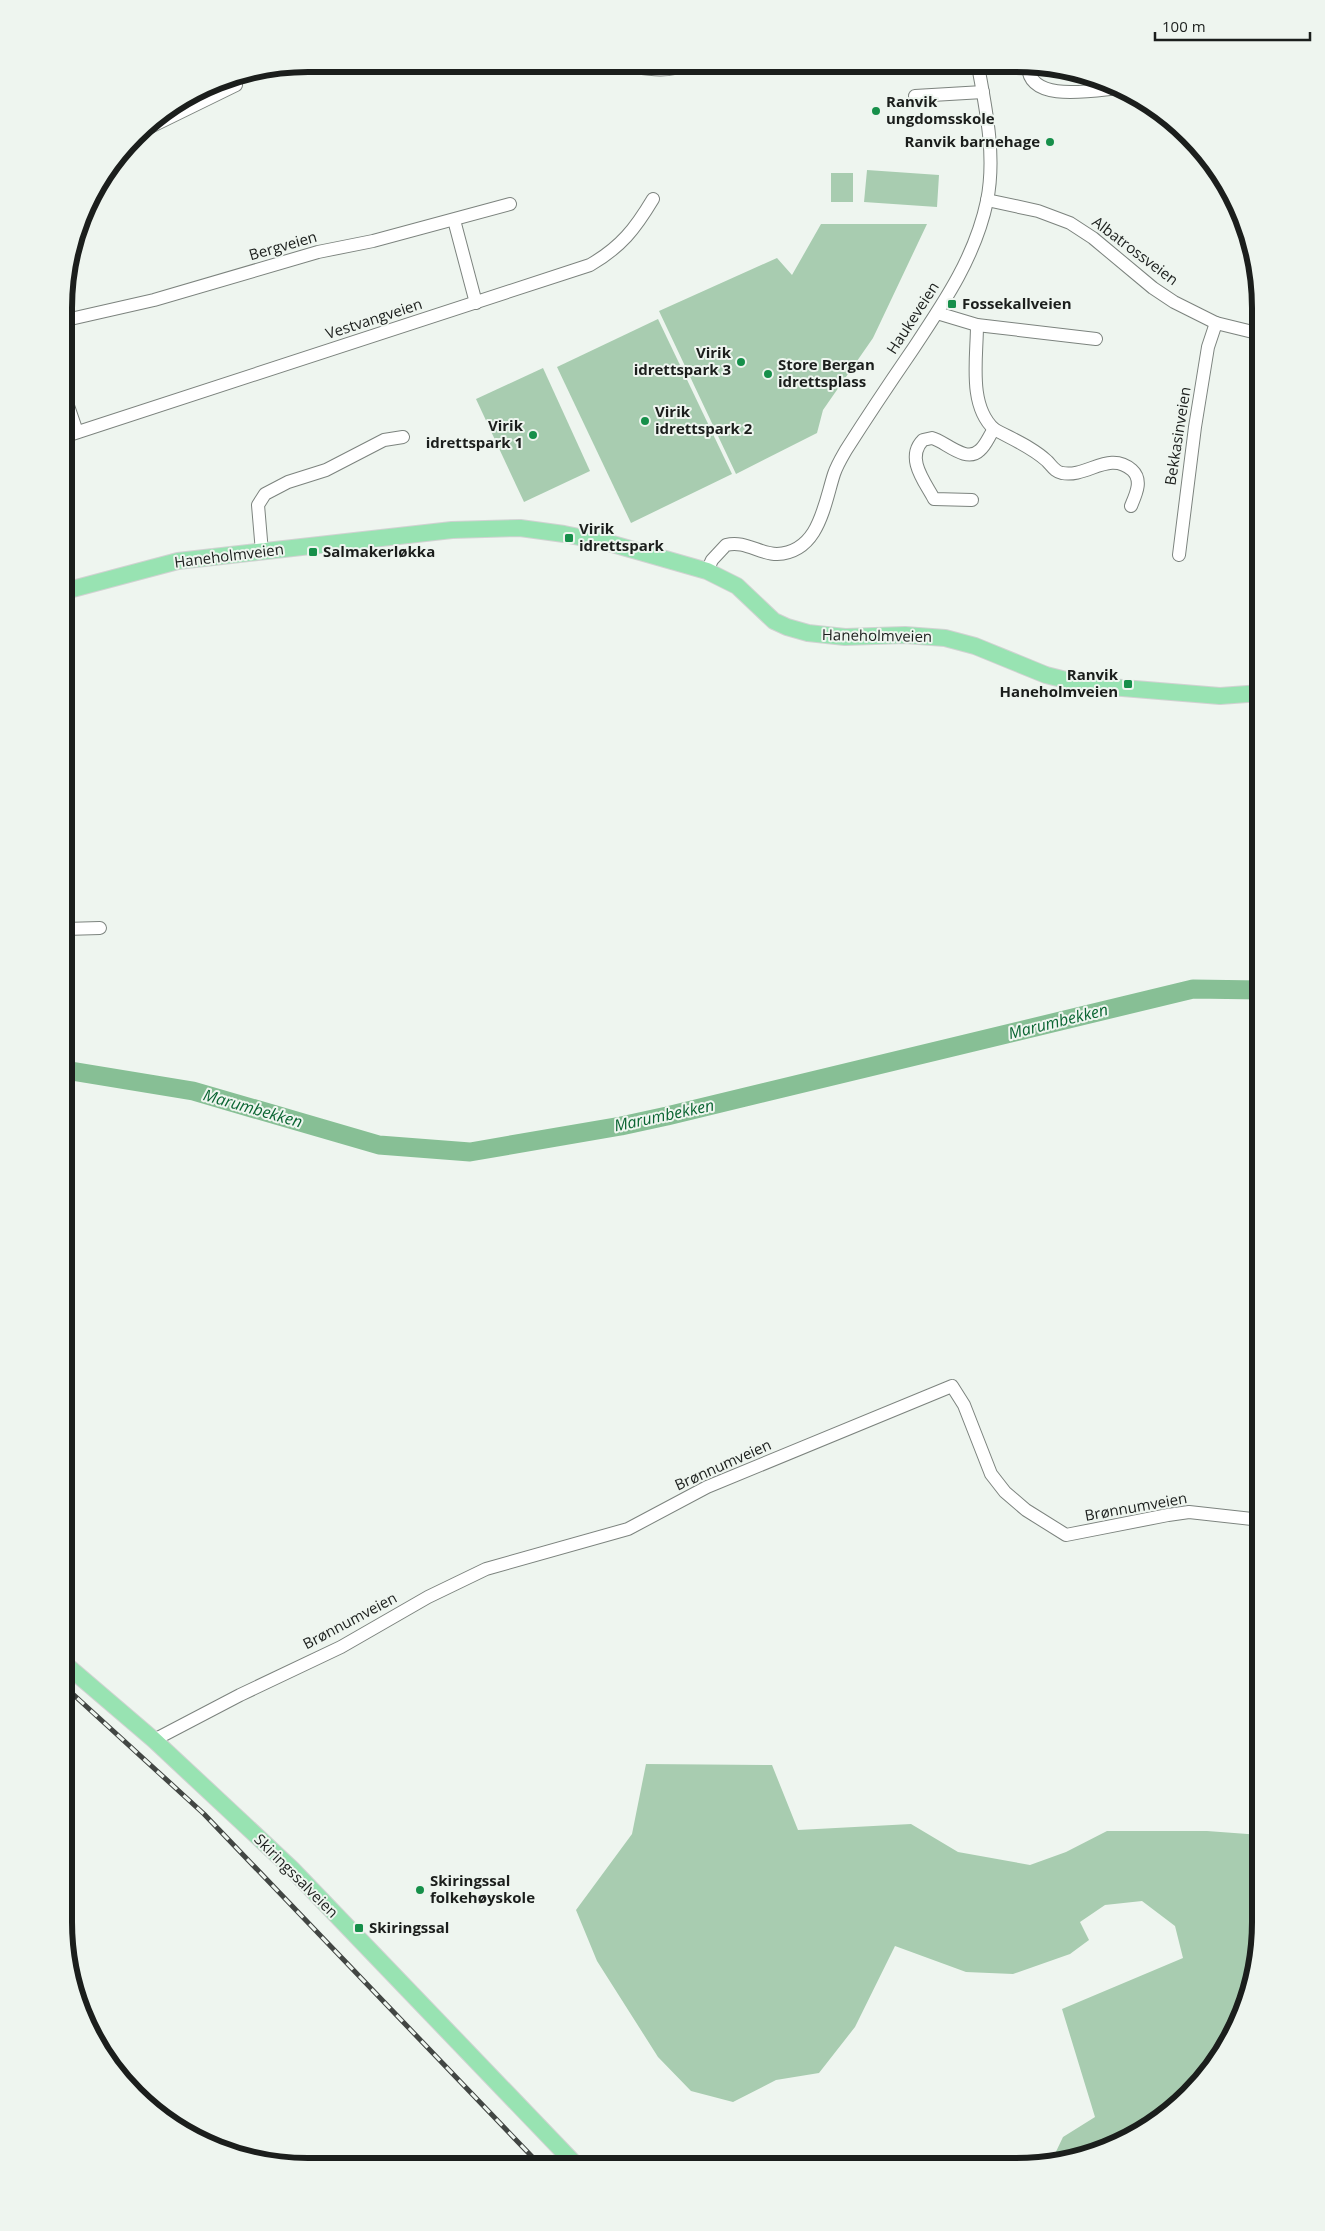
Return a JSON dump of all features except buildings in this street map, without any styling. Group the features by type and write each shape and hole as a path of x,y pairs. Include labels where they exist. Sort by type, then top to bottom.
{"main road":[{"name":"Haneholmveien","path":"72,589 178,561 452,530 520,528 600,540 708,571 737,586 774,620 787,627 808,633 845,637 905,635 945,638 974,646 1046,675 1086,685 1220,696 1252,694"},
{"name":"Skiringssalveien","path":"72,1670 154,1740 291,1868 569,2158"}],"street":[{"name":"Haukeveien","path":"708,571 716,554 726,544 738,543 770,554 779,554 790,552 807,542 819,524 835,470 846,450 960,276 976,243 987,200 990,150 979,72"},
{"path":"1029,73 1035,85 1051,91 1103,89"},
{"path":"170,117 236,85"},
{"path":"915,96 983,92"},
{"name":"Vestvangveien","path":"72,434 590,266 618,247 629,236 654,198"},
{"name":"Albatrossveien","path":"987,200 1038,211 1070,223 1094,238 1126,263 1153,288 1174,302 1216,323 1252,332"},
{"name":"Bergveien","path":"72,319 154,300 318,252 373,241 510,204"},
{"path":"454,220 476,303"},
{"path":"937,313 977,325 1096,339"},
{"name":"Bekkasinveien","path":"1179,555 1195,427 1208,347 1216,323"},
{"path":"977,325 977,401 983,417 994,430 1033,451 1060,473 1072,473 1113,462 1124,464 1134,472 1138,480 1131,506"},
{"path":"972,500 934,498 917,465 916,452 923,440 932,438 958,452 976,452 980,450 994,430"},
{"path":"262,552 258,505 265,494 288,482 326,470 384,440 403,437"},
{"path":"72,929 100,928"},
{"name":"Brønnumveien","path":"154,1740 240,1694 341,1647 428,1597 486,1569 628,1529 707,1486 952,1386 964,1405 991,1474 1006,1492 1026,1510 1066,1535 1189,1512 1252,1519"}],"green space":[{"path":"867,170 939,175 937,207 864,202"},
{"path":"831,173 853,173 853,202 831,202"},
{"name":"Store Bergan idrettsplass","path":"821,224 927,224 873,338 823,410 817,433 736,474 659,311 777,258 792,275"},
{"name":"Virik idrettspark 2","path":"658,319 732,474 631,523 557,367"},
{"name":"Virik idrettspark 1","path":"543,368 590,471 524,502 476,399"},
{"path":"646,1764 772,1765 798,1830 911,1824 958,1852 1030,1865 1066,1852 1107,1831 1207,1831 1252,1834 1252,1938 1248,1969 1235,2013 1213,2054 1194,2078 1172,2100 1148,2119 1107,2141 1063,2154 1054,2155 1063,2137 1095,2117 1062,2009 1183,1958 1175,1926 1142,1901 1105,1905 1080,1922 1089,1940 1070,1954 1013,1974 966,1972 895,1946 855,2027 819,2073 776,2080 733,2102 691,2091 658,2057 597,1961 576,1910 632,1834"}],"waterway":[{"name":"Marumbekken","path":"72,1071 193,1091 379,1145 470,1152 621,1126 667,1116 1193,989 1252,990"}],"railway":[{"path":"72,1693 204,1814 533,2158"}],"place":[{"name":"Ranvik ungdomsskole","path":"876,111"},
{"name":"Ranvik barnehage","path":"1050,142"},
{"name":"Fossekallveien","path":"952,304"},
{"name":"Virik idrettspark 3","path":"741,362"},
{"name":"Store Bergan idrettsplass","path":"768,374"},
{"name":"Virik idrettspark 2","path":"645,421"},
{"name":"Virik idrettspark 1","path":"533,435"},
{"name":"Virik idrettspark","path":"569,538"},
{"name":"Salmakerløkka","path":"313,552"},
{"name":"Ranvik Haneholmveien","path":"1128,684"},
{"name":"Skiringssal folkehøyskole","path":"420,1890"},
{"name":"Skiringssal","path":"359,1928"}]}
